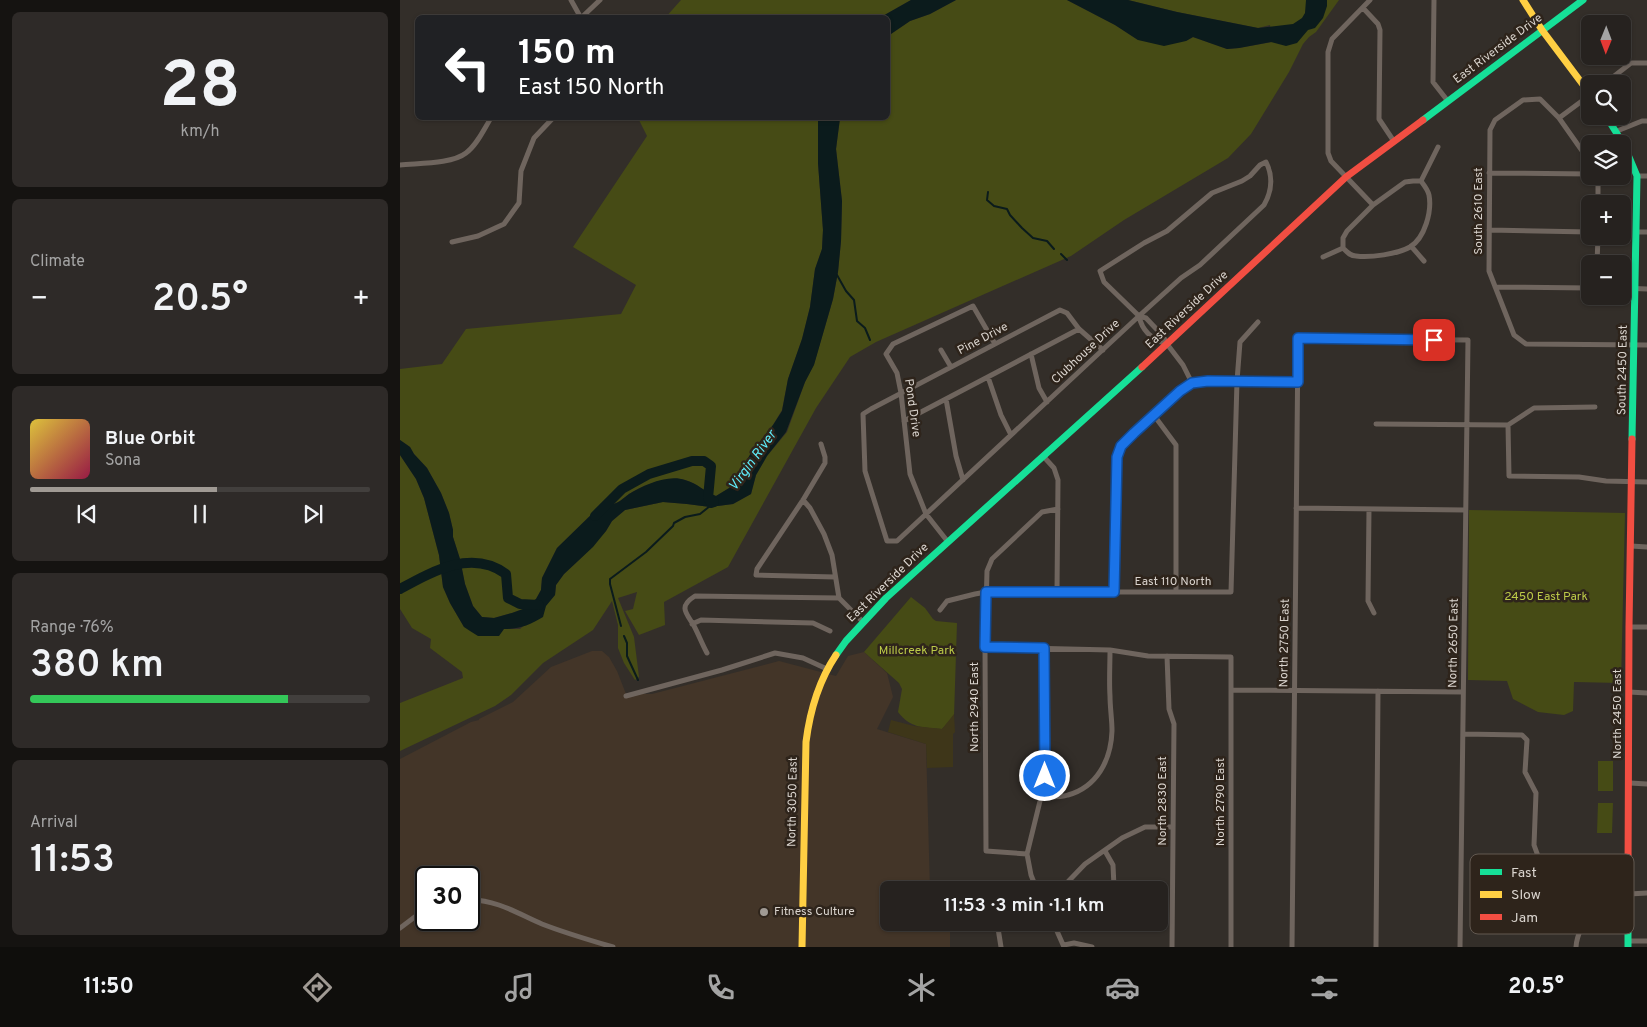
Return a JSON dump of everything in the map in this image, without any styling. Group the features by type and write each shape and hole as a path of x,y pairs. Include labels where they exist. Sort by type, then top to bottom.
{"main road":[{"path":"1523,0 1542,30 1581,82"},
{"name":"East Riverside Drive","path":"829,666 846,641 886,598 1167,344 1346,177 1582,0"},
{"name":"South 2450 East","path":"1613,125 1631,156 1637,176 1632,482"},
{"name":"North 2450 East","path":"1629,854 1629,627 1632,482"},
{"name":"North 3050 East","path":"802,947 806,742 817,691 829,666"}],"street":[{"path":"571,0 580,15"},
{"path":"583,15 600,0"},
{"path":"1370,0 1332,39 1328,52 1328,153 1332,161 1373,205"},
{"path":"1434,0 1433,82 1447,100"},
{"path":"1363,8 1378,24 1380,30 1379,119 1394,140"},
{"path":"1616,75 1631,62 1647,63"},
{"name":"South 2610 East","path":"1559,118 1540,100 1522,100 1495,120 1490,130 1489,272 1514,335 1526,344 1635,345"},
{"path":"1581,101 1559,118 1581,149"},
{"path":"400,165 455,159 467,153 490,120"},
{"path":"452,242 478,236 504,224 519,203 521,171 534,138 551,120"},
{"path":"1618,132 1642,121 1647,121"},
{"path":"1421,181 1438,147"},
{"name":"Clubhouse Drive","path":"887,541 896,541 1139,316 1181,278 1200,265 1264,205 1270,194 1270,171 1266,162 1242,181 1212,193 1167,231 1100,271 1104,282 1139,316"},
{"path":"1489,173 1581,174"},
{"path":"1637,176 1647,176"},
{"path":"1421,181 1428,193 1430,206 1424,230 1411,246 1396,252 1362,256 1348,254 1343,248 1342,238 1373,205 1405,182 1421,181"},
{"path":"1490,230 1581,232"},
{"path":"1637,232 1647,232"},
{"path":"1411,246 1424,261"},
{"path":"1323,257 1343,248"},
{"path":"1495,288 1581,288"},
{"path":"1631,288 1647,289"},
{"name":"Pond Drive","path":"948,542 926,514 910,474 897,373 886,354 893,344 973,306 995,344"},
{"name":"Pine Drive","path":"887,541 865,471 863,414 1060,310 1067,313 1079,329 1103,350"},
{"path":"1167,344 1155,341 1141,324 1139,316 1146,318 1163,336 1183,365 1192,383"},
{"path":"1236,381 1240,342 1258,322"},
{"path":"904,421 1079,329"},
{"name":"North 2750 East","path":"1292,947 1298,338 1468,340"},
{"name":"North 2650 East","path":"1460,947 1468,340"},
{"path":"1635,345 1647,345"},
{"path":"941,350 950,367"},
{"path":"1031,354 1039,388 1047,402"},
{"path":"988,377 1011,435"},
{"path":"1114,592 1117,457 1121,446 1154,414 1192,383 1236,381 1298,382"},
{"name":"East 110 North","path":"940,610 947,602 986,592 1231,592 1236,381"},
{"path":"946,399 956,456 963,480"},
{"path":"1376,424 1508,426 1534,408 1595,407"},
{"path":"1154,414 1176,445 1176,592"},
{"path":"1508,426 1509,476 1647,482"},
{"path":"821,444 826,457 825,463 757,569 756,575 835,577"},
{"path":"1042,456 1054,468 1058,480 1057,592"},
{"path":"802,500 810,508 824,534 832,555 839,598 863,622"},
{"path":"1296,508 1465,510"},
{"path":"1369,509 1368,601 1374,613"},
{"name":"North 2940 East","path":"1027,854 986,851 985,647 987,571 992,559 1042,512 1058,510"},
{"path":"1631,546 1647,546"},
{"path":"707,653 684,611 686,603 695,596 839,598"},
{"path":"692,624 701,620 813,623 830,631"},
{"path":"1629,627 1647,628"},
{"path":"985,647 1110,650 1148,656 1167,656"},
{"path":"1033,881 1027,854 1045,776 1044,648"},
{"path":"1041,797 1057,797 1078,791 1090,784 1106,761 1111,745 1112,729 1110,650"},
{"path":"626,696 694,678 775,653 803,658 829,666"},
{"name":"North 2790 East","path":"1167,656 1231,657 1231,947"},
{"name":"North 2830 East","path":"1167,656 1169,710 1174,724 1172,947"},
{"path":"1231,690 1463,692"},
{"path":"1376,947 1378,691"},
{"path":"1629,692 1647,693"},
{"path":"1462,734 1522,735 1527,740 1525,772 1536,793 1534,845 1537,854"},
{"path":"1630,783 1647,784"},
{"path":"1069,881 1085,864 1122,838 1145,827 1173,828"},
{"path":"1105,851 1113,865 1114,881"},
{"path":"1634,894 1647,893"},
{"path":"480,901 499,905 543,924 613,947"},
{"path":"400,928 415,917"},
{"path":"998,931 1000,947"},
{"path":"1057,931 1064,946 1074,944 1092,947"},
{"path":"1576,947 1578,934"},
{"path":"1628,944 1647,942"}],"shaded area":[{"path":"592,651 602,651 609,657 626,694 652,694 779,661 836,676 848,656 864,652 887,673 893,697 877,729 926,744 930,881 880,881 880,931 950,931 950,947 400,947 400,759 513,702 551,667"}],"green space":[{"path":"681,0 911,0 885,15 668,15"},
{"path":"956,0 1067,0 1115,25 1138,40 1186,41 1193,37 1227,49 1272,42 1270,25 1258,28 1128,0 1339,0 1316,32 1303,44 1289,72 1251,134 1228,158 1124,220 1071,256 876,342 850,357 816,408 728,567 664,602 665,625 639,635 625,611 633,609 637,592 618,598 634,637 639,677 635,680 624,663 618,648 618,625 612,601 593,630 543,663 511,695 495,706 400,751 400,703 463,678 462,672 430,648 431,639 412,628 400,609 400,455 416,479 424,498 439,555 443,587 464,627 520,629 555,595 556,585 564,574 606,531 612,521 625,510 663,502 710,507 733,504 751,494 756,475 767,456 787,432 805,382 814,364 833,299 841,241 842,201 836,149 840,120 890,120 890,35 910,21 930,14"},
{"path":"639,120 818,120 818,163 823,230 822,249 815,269 810,307 802,339 788,379 782,410 751,453 730,488 716,496 685,480 664,480 641,487 617,503 598,509 557,548 542,578 541,590 536,599 523,609 512,613 494,618 482,617 473,606 465,584 449,513 441,493 427,468 410,447 400,440 400,369 442,364 466,329 621,314 636,285 573,247 647,136"},
{"name":"2450 East Park","path":"1469,510 1625,513 1621,683 1574,682 1573,711 1564,715 1538,712 1513,699 1507,681 1468,680"},
{"name":"Millcreek Park","path":"911,597 925,608 936,621 957,623 954,716 942,729 918,726 903,718 898,712 902,689 899,683 864,652"},
{"path":"1598,761 1613,761 1613,791 1598,791"},
{"path":"1598,803 1613,803 1612,833 1597,833"}],"sand":[{"path":"954,714 953,767 927,768 926,744 888,732 891,720 914,726 942,729"}],"water":[{"path":"911,0 956,0 930,14 910,21 890,35 890,15 885,15"},
{"path":"1067,0 1128,0 1258,28 1293,24 1302,18 1305,13 1306,0 1327,0 1327,6 1323,18 1315,28 1308,30 1297,43 1286,46 1271,42 1227,49 1193,37 1186,41 1164,46 1138,40 1115,25"},
{"path":"818,120 840,120 836,149 842,201 841,241 833,299 814,365 805,382 786,432 767,456 756,475 751,494 733,504 710,507 663,502 625,510 612,521 593,547 564,574 556,585 555,595 546,606 543,617 525,626 504,629 499,636 478,636 464,627 443,587 439,555 424,498 416,479 400,455 400,440 410,447 427,468 441,493 449,513 465,584 473,606 482,617 494,618 512,613 523,609 536,599 541,590 542,578 557,548 598,509 617,503 642,487 664,479 685,480 716,496 729,488 751,453 782,411 788,379 802,339 810,307 815,269 822,249 823,230 818,163"}],"waterway":[{"path":"988,192 987,200 994,206 1007,209 1010,215 1033,238 1047,241 1054,249"},
{"path":"1061,254 1067,260"},
{"path":"837,275 846,291 854,300 857,321 865,328 870,340"},
{"name":"Virgin River","path":"595,516 622,489 649,474 692,461 704,461 711,466 708,498 711,503 714,502"},
{"path":"621,626 610,579 646,552 674,523 685,517 700,514 710,506"},
{"name":"Virgin River","path":"400,589 453,565 480,563 506,574 508,598 520,604 539,605"},
{"path":"624,636 627,643 627,656 638,680"}],"traffic: fast":[{"path":"1423,120 1583,0"},
{"path":"1612,125 1624,145 1637,176 1632,439"},
{"path":"836,655 846,641 886,598 1142,367"},
{"path":"1628,934 1628,947"}],"traffic: slow":[{"path":"1523,0 1542,30 1581,82"},
{"path":"802,947 806,742 816,697 824,675 836,655"}],"traffic: jam":[{"path":"1142,367 1346,177 1423,120"},
{"path":"1628,854 1632,439"}],"place":[{"name":"Fitness Culture","path":"764,912"}],"route":[{"path":"1045,776 1044,648 985,647 986,592 1114,592 1115,480 1117,457 1121,446 1180,391 1192,383 1208,381 1298,382 1298,338 1434,340"}]}
